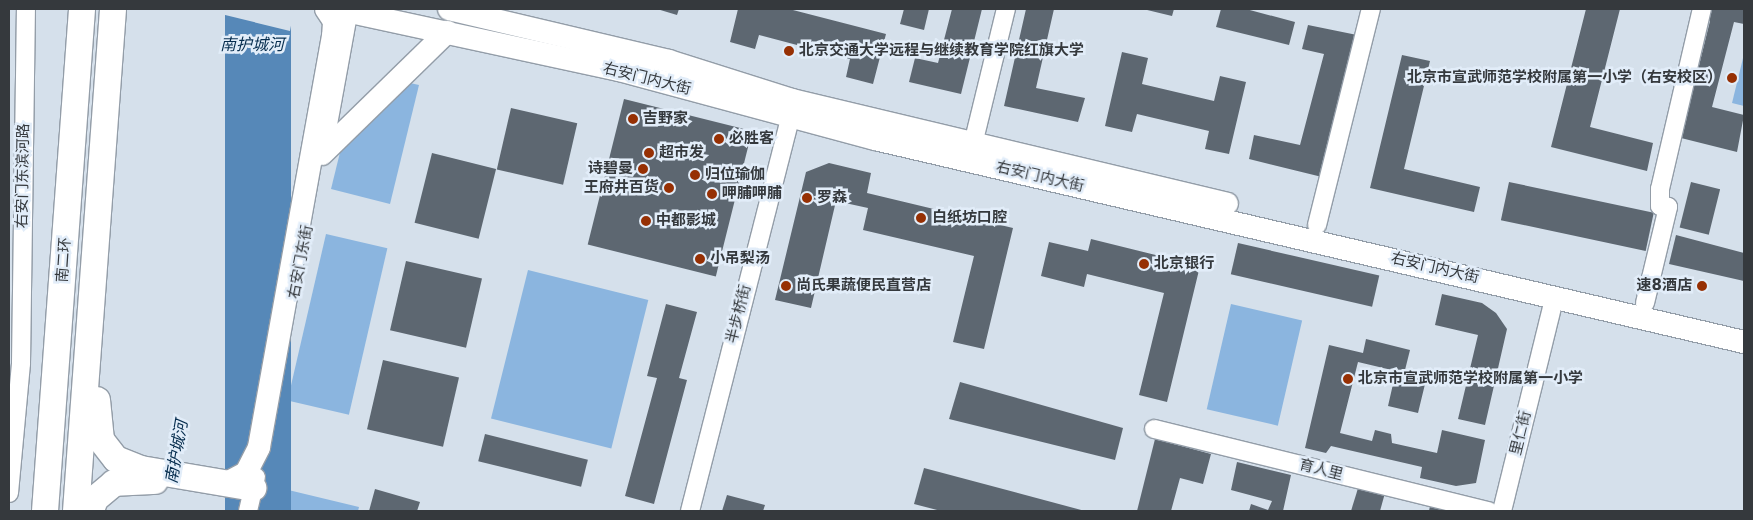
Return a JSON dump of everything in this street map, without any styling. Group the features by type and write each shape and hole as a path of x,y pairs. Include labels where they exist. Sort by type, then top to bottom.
{"highway":[{"name":"南二环","path":"45,511 82,9"},
{"name":"南二环","path":"76,511 113,9"},
{"path":"88,360 96,382 101,440 129,472 222,487 250,499"},
{"path":"91,511 103,491 129,472"}],"main road":[{"path":"222,487 246,473 259,447 333,38 334,21 326,9"},
{"name":"右安门内大街","path":"449,9 669,61 792,100 1744,326"},
{"name":"右安门内大街","path":"345,10 619,70 790,118 1555,296 1744,342"},
{"path":"322,154 447,32"}],"street":[{"name":"右安门东滨河路","path":"9,493 21,364 26,9"},
{"path":"973,144 1006,9"},
{"path":"1317,225 1371,9"},
{"path":"1645,303 1668,207 1660,206 1660,189 1702,9"},
{"name":"右安门东街","path":"250,499 266,447 322,154 345,10"},
{"name":"半步桥街","path":"690,511 790,118"},
{"name":"里仁街","path":"1502,511 1555,296"},
{"name":"育人里","path":"1154,429 1489,511"}],"shaded area":[{"path":"1744,54 1744,106 1732,103"},
{"path":"401,81 419,85 390,204 331,189 344,136"},
{"path":"326,234 387,248 349,415 288,401"},
{"path":"528,270 648,300 611,448 491,418"},
{"path":"1231,304 1302,320 1278,426 1207,409"},
{"path":"280,488 359,507 358,511 275,511"}],"water":[{"name":"南护城河","path":"225,9 291,9 291,511 225,511"}],"pier":[{"path":"222,9 294,9 290,31 221,14"}],"building":[{"path":"657,9 679,9 677,15"},
{"path":"738,9 789,9 886,34 873,84 846,77 850,59 759,35 755,49 730,42"},
{"path":"904,9 929,9 924,30 900,24"},
{"path":"952,9 982,9 961,94 909,82 915,58 938,63"},
{"path":"1026,9 1054,9 1036,88 1085,98 1078,122 1004,106"},
{"path":"1143,9 1174,9 1172,16"},
{"path":"1221,9 1246,9 1295,22 1289,45 1216,27"},
{"path":"1586,9 1620,9 1590,127 1653,143 1647,171 1551,147"},
{"path":"1707,9 1744,9 1744,24 1734,22 1712,107 1744,115 1737,152 1681,138 1710,21 1704,20"},
{"path":"1308,25 1357,35 1322,177 1249,159 1254,135 1300,145 1324,54 1302,49"},
{"path":"1122,52 1148,58 1142,84 1214,101 1220,76 1246,82 1229,154 1205,149 1209,131 1137,114 1132,132 1105,126"},
{"path":"1402,55 1430,61 1404,169 1480,187 1474,212 1370,188"},
{"name":"王府井百货","path":"624,99 752,131 716,276 588,245"},
{"path":"511,108 577,123 563,185 497,169"},
{"path":"432,153 496,169 479,239 415,223"},
{"path":"829,163 871,173 867,193 1013,228 984,349 953,342 974,256 863,230 868,208 836,201 811,308 775,300 806,172"},
{"path":"1509,182 1654,213 1646,251 1501,220"},
{"path":"1691,182 1720,189 1709,235 1680,228"},
{"path":"1676,235 1744,253 1744,281 1669,264"},
{"path":"1091,239 1200,266 1167,402 1139,395 1164,293 1087,274 1084,287 1041,276 1049,242 1088,251"},
{"path":"1238,243 1379,276 1372,307 1231,274"},
{"path":"406,261 482,279 466,348 390,330"},
{"path":"1442,294 1482,303 1496,313 1507,329 1485,425 1458,419 1478,335 1435,325"},
{"path":"666,304 697,312 679,378 687,380 654,504 625,496 657,378 647,376"},
{"path":"1366,339 1410,350 1404,374 1426,380 1418,413 1388,406 1396,371 1358,362 1340,433 1372,441 1375,430 1391,434 1392,443 1437,453 1442,430 1485,440 1476,483 1456,486 1420,478 1422,467 1331,446 1326,453 1305,448 1329,345 1363,353"},
{"path":"383,360 459,378 443,447 367,429"},
{"path":"960,382 1123,428 1115,460 949,419"},
{"path":"485,434 588,460 581,487 478,461"},
{"path":"1155,439 1211,454 1203,484 1180,478 1171,511 1137,511"},
{"path":"1237,462 1291,475 1283,511 1249,511 1251,504 1268,510 1272,501 1231,490"},
{"path":"924,468 1085,511 941,511 914,504"},
{"path":"1359,485 1385,493 1380,511 1351,511"},
{"path":"375,489 420,502 417,511 369,511"},
{"path":"727,495 765,505 763,511 722,511"},
{"path":"1430,506 1449,511 1429,511"}],"place":[{"name":"北京交通大学远程与继续教育学院红旗大学","path":"789,51"},
{"name":"北京市宣武师范学校附属第一小学（右安校区）","path":"1732,78"},
{"name":"吉野家","path":"633,119"},
{"name":"必胜客","path":"719,139"},
{"name":"超市发","path":"649,153"},
{"name":"诗碧曼","path":"643,169"},
{"name":"归位瑜伽","path":"695,175"},
{"name":"王府井百货","path":"669,188"},
{"name":"呷脯呷脯","path":"712,194"},
{"name":"罗森","path":"807,198"},
{"name":"白纸坊口腔","path":"921,218"},
{"name":"中都影城","path":"646,221"},
{"name":"小吊梨汤","path":"700,259"},
{"name":"北京银行","path":"1144,264"},
{"name":"尚氏果蔬便民直营店","path":"786,286"},
{"name":"速8酒店","path":"1702,286"},
{"name":"北京市宣武师范学校附属第一小学","path":"1348,379"}]}
